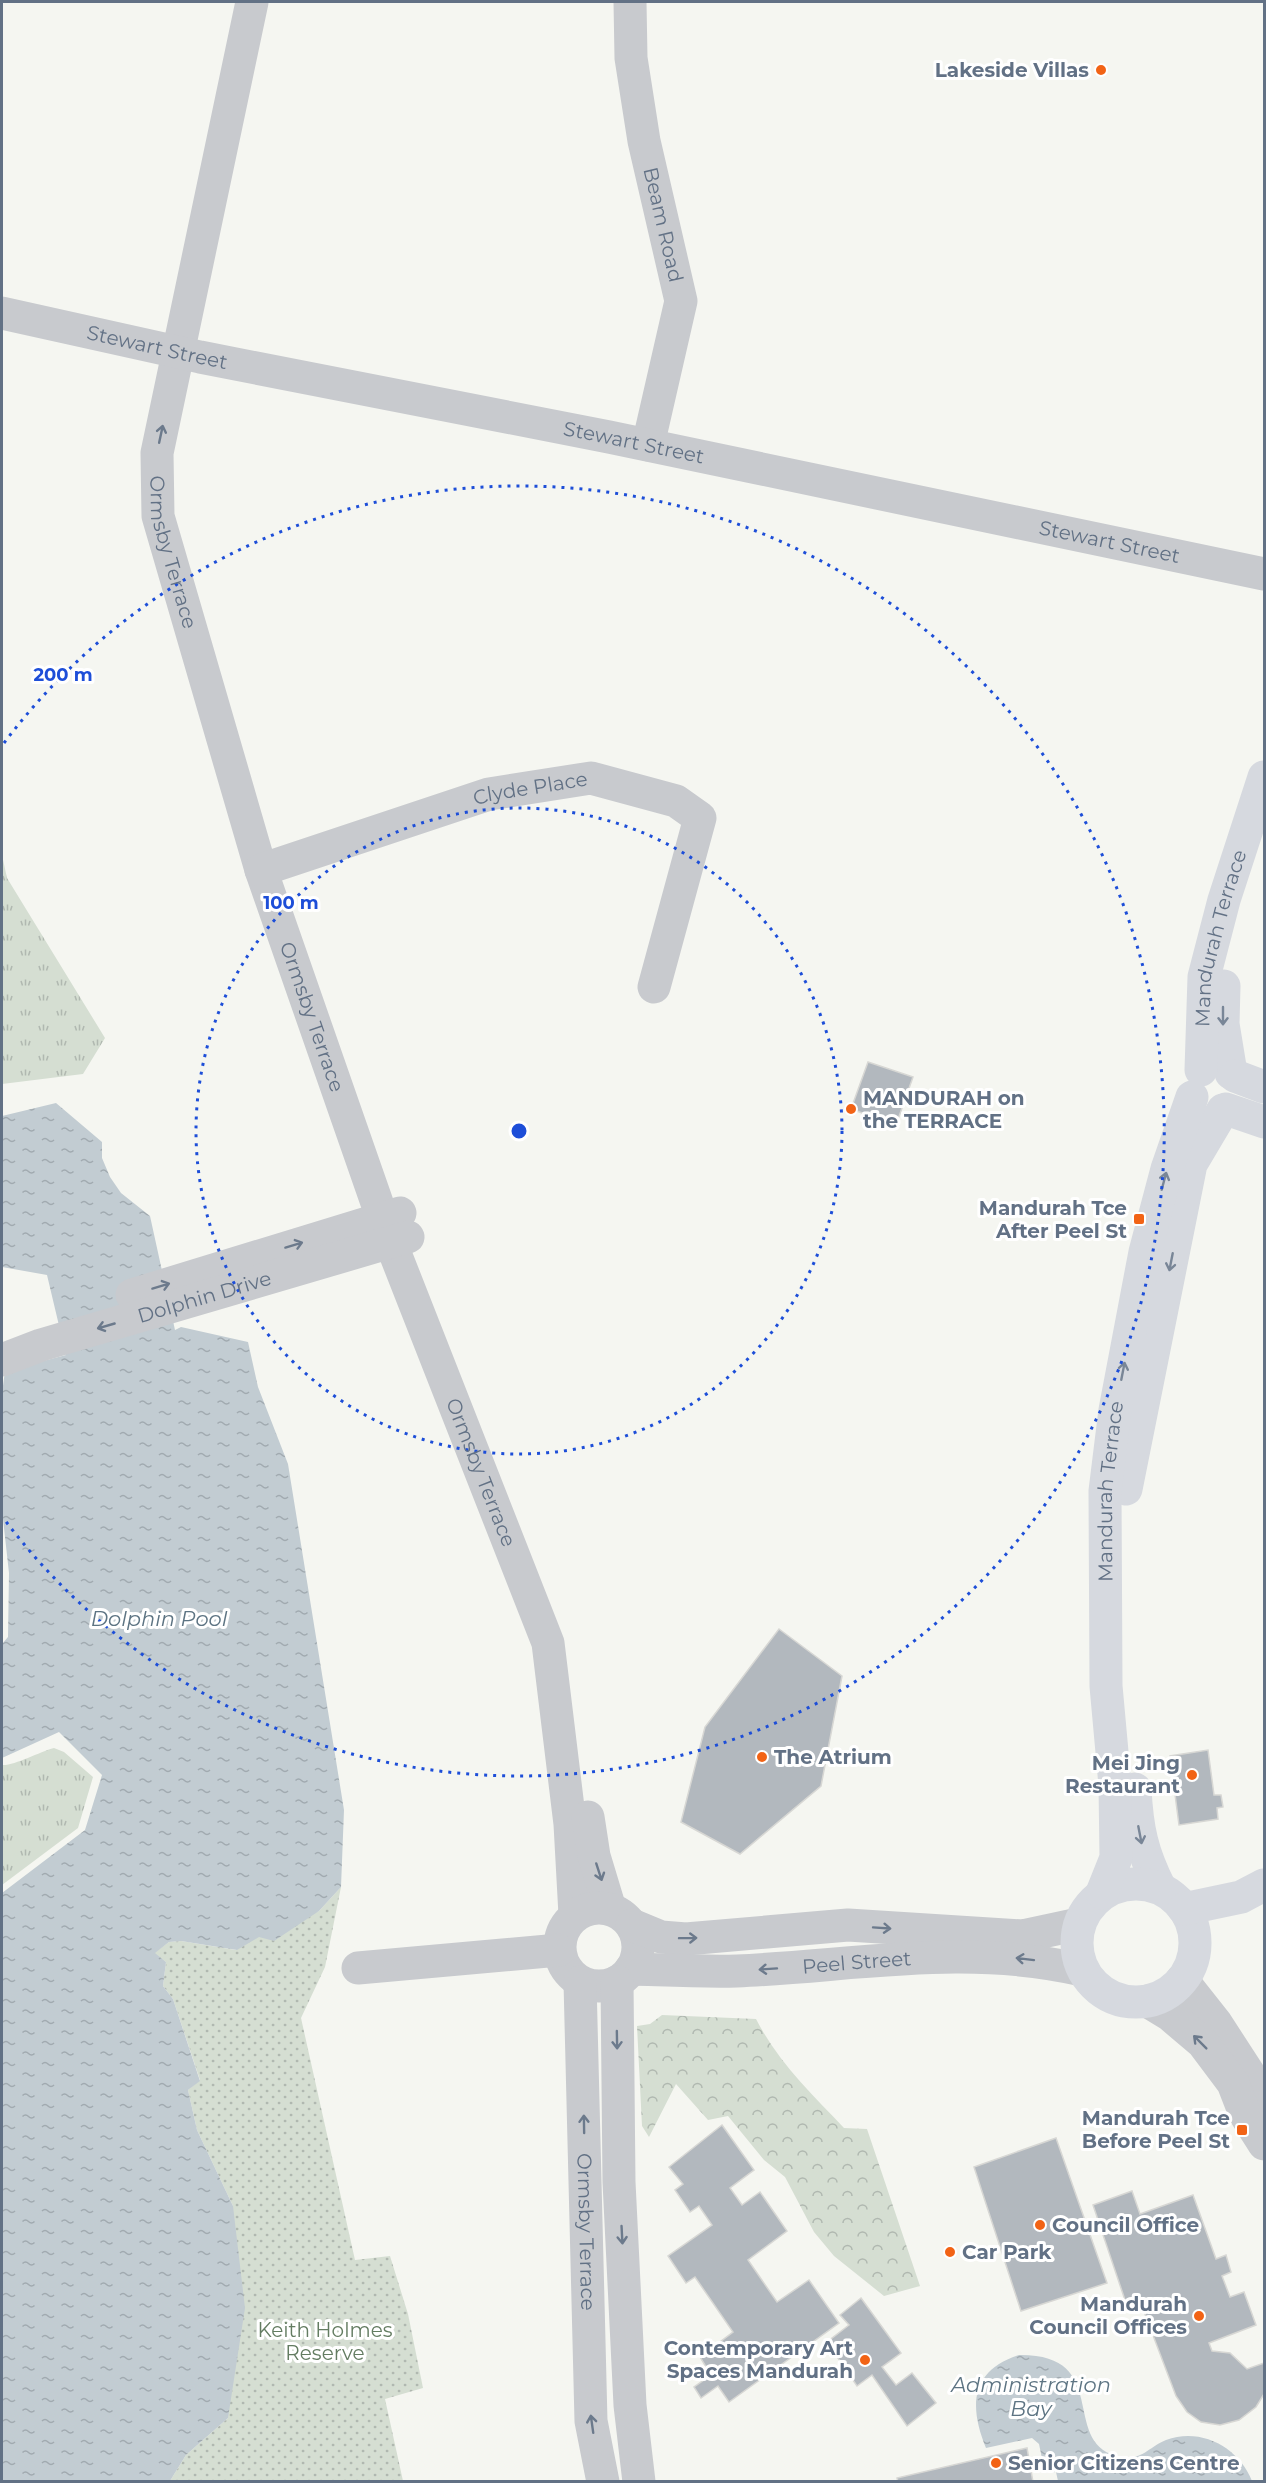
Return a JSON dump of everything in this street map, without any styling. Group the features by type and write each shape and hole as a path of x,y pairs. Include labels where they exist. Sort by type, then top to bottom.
{"main road":[{"name":"Mandurah Terrace","path":"1160,1888 1145,1858 1137,1817 1125,1651 1126,1484 1191,1164 1238,1092 1225,1080 1204,977 1224,900 1264,777"},
{"name":"Mandurah Terrace","path":"1102,1893 1116,1858 1115,1785 1106,1686 1105,1491 1116,1410 1145,1252 1167,1169 1225,1080 1223,990 1242,906 1264,837"},
{"path":"1225,1109 1264,1122"},
{"path":"1140,1883 1160,1888 1173,1897 1190,1922 1190,1966 1182,1980 1172,1989 1147,2001 1132,2002 1103,1993 1091,1983 1083,1970 1076,1939 1079,1924 1088,1907 1102,1893 1120,1885 1140,1883"},
{"path":"1190,1922 1264,1885"},
{"path":"1190,1922 1264,1906"}],"street":[{"name":"Ormsby Terrace","path":"252,2 189,354 176,464 184,532 270,868 395,1228 548,1644 570,1824 575,1915"},
{"name":"Ormsby Terrace","path":"189,354 270,2"},
{"name":"Beam Road","path":"630,2 631,58 644,141 681,301 648,445"},
{"name":"Stewart Street","path":"2,313 189,354 648,445 1264,574"},
{"name":"Clyde Place","path":"270,868 489,794 591,778 676,801 700,818 654,987"},
{"name":"Ormsby Terrace","path":"395,1228 563,1627 594,1856 621,1917"},
{"name":"Dolphin Drive","path":"4,1347 395,1228"},
{"path":"598,1907 621,1917 638,1947 624,1975 598,1986 580,1982 570,1974 562,1962 559,1950 566,1925 575,1915 598,1907"},
{"name":"Peel Street","path":"621,1917 661,1937 686,1939 830,1926 1023,1936 1079,1924"},
{"path":"358,1968 559,1950"},
{"name":"Peel Street","path":"624,1975 735,1971 890,1958 974,1956 1019,1958 1083,1970"},
{"name":"Ormsby Terrace","path":"624,1975 620,2205 630,2405 639,2481"},
{"path":"1182,1980 1216,2023 1264,2097"},
{"name":"Ormsby Terrace","path":"580,1982 591,2421 603,2481"},
{"path":"1147,2001 1170,2014 1203,2043 1233,2083 1245,2114 1264,2144"}],"green space":[{"path":"2,855 7,878 105,1038 83,1074 2,1084"},
{"path":"54,1748 64,1752 93,1777 78,1828 2,1885 2,1765"},
{"name":"Keith Holmes Reserve","path":"341,1887 325,1967 301,2018 355,2260 390,2256 408,2314 423,2388 385,2399 403,2481 170,2481 186,2455 228,2418 233,2206 197,2130 188,2090 200,2080 173,1999 163,1986 166,1962 154,1953 169,1942 181,1941 236,1950 259,1936 319,1911"},
{"path":"662,2015 756,2019 785,2063 844,2128 867,2129 920,2286 884,2296 834,2256 814,2232 785,2177 764,2160 728,2116 708,2120 676,2084 649,2137 642,2126 637,2026 650,2024"}],"water":[{"name":"Dolphin Pool","path":"56,1103 102,1142 102,1158 110,1177 121,1193 150,1216 175,1330 181,1327 248,1342 258,1387 288,1464 344,1810 341,1887 319,1911 274,1941 259,1937 237,1950 181,1941 169,1942 155,1953 166,1962 163,1986 173,1999 200,2081 188,2090 197,2130 233,2206 245,2308 228,2418 186,2455 170,2481 2,2481 2,1893 85,1830 102,1775 59,1732 2,1758 2,1644 8,1637 9,1573 2,1510 2,1393 5,1371 66,1355 47,1275 2,1267 2,1116"},
{"name":"Administration Bay","path":"1019,2355 1048,2358 1066,2368 1076,2382 1090,2433 1100,2447 1116,2456 1125,2458 1138,2456 1166,2440 1193,2436 1218,2443 1229,2450 1246,2469 1252,2481 1058,2481 1056,2472 1045,2473 1039,2444 1032,2438 986,2448 977,2418 978,2392 983,2380 991,2370"}],"building":[{"name":"MANDURAH on the TERRACE","path":"868,1062 913,1077 896,1125 851,1109"},
{"name":"The Atrium","path":"779,1629 842,1676 821,1786 740,1854 681,1822 705,1727"},
{"name":"Mei Jing Restaurant","path":"1208,1750 1214,1795 1221,1795 1223,1807 1217,1808 1218,1819 1179,1825 1170,1756"},
{"path":"722,2125 754,2170 730,2188 742,2205 760,2192 787,2231 748,2260 777,2302 809,2280 839,2323 729,2402 718,2386 701,2398 694,2387 711,2375 700,2357 733,2332 695,2277 686,2283 668,2256 712,2225 699,2206 690,2212 675,2190 683,2184 669,2167"},
{"name":"Council Office","path":"1056,2138 1107,2283 1021,2311 974,2167"},
{"name":"Mandurah Council Offices","path":"1132,2191 1140,2214 1193,2195 1216,2259 1226,2255 1231,2272 1222,2276 1230,2297 1244,2292 1256,2325 1209,2343 1212,2351 1230,2353 1247,2369 1264,2363 1264,2394 1256,2407 1239,2420 1220,2425 1201,2422 1187,2412 1176,2396 1140,2301 1127,2306 1093,2205"},
{"name":"Contemporary Art Spaces Mandurah","path":"861,2298 901,2353 882,2367 896,2385 912,2373 936,2403 907,2426 872,2375 857,2386 827,2342 849,2325 840,2315"},
{"name":"Senior Citizens Centre","path":"1027,2448 1033,2482 898,2482 897,2478"}],"place":[{"name":"Lakeside Villas","path":"1101,70"},
{"name":"MANDURAH on the TERRACE","path":"851,1109"},
{"name":"Mandurah Tce After Peel St","path":"1139,1219"},
{"name":"The Atrium","path":"762,1757"},
{"name":"Mei Jing Restaurant","path":"1192,1775"},
{"name":"Mandurah Tce Before Peel St","path":"1242,2130"},
{"name":"Council Office","path":"1040,2225"},
{"name":"Car Park","path":"950,2252"},
{"name":"Mandurah Council Offices","path":"1199,2316"},
{"name":"Contemporary Art Spaces Mandurah","path":"865,2360"},
{"name":"Senior Citizens Centre","path":"996,2463"}]}
